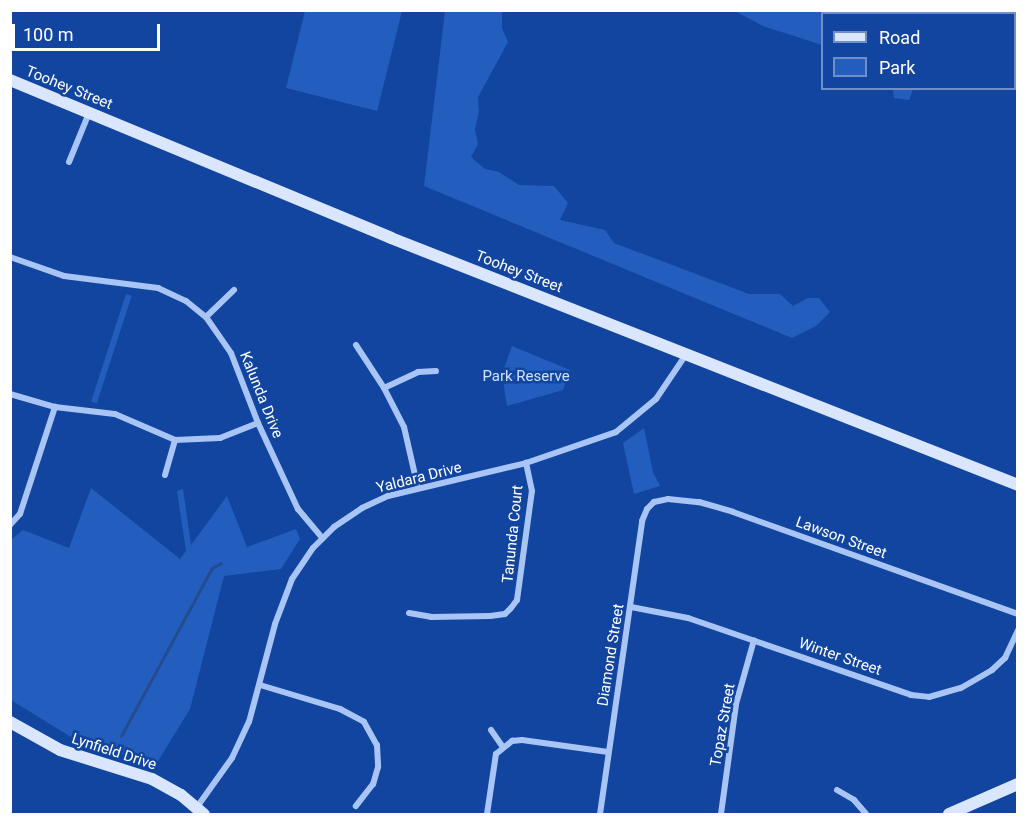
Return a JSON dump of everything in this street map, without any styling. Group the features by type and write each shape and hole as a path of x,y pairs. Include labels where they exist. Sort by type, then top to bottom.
{"street":[{"name":"Toohey Street","path":"10,80 391,238 664,344 684,356 707,362 1017,485"},
{"path":"69,162 89,113"},
{"name":"Kalunda Drive","path":"10,257 64,276 158,288 186,301 206,317 231,352 258,423 298,509 322,538"},
{"path":"206,317 234,290"},
{"path":"356,345 384,388 409,441 418,488"},
{"name":"Yaldara Drive","path":"201,811 237,749 249,722 282,600 301,563 322,538 362,508 388,496 526,463 599,440 629,423 656,399 684,356"},
{"path":"384,388 418,372 436,370"},
{"path":"10,394 55,407 116,414 175,440 220,438 258,423"},
{"path":"10,525 20,514 55,407"},
{"path":"165,475 175,440"},
{"name":"Tanunda Court","path":"409,613 431,617 490,616 505,614 511,608 517,600 532,491 526,463"},
{"name":"Lawson Street","path":"654,502 668,499 699,502 733,512 1017,614"},
{"name":"Diamond Street","path":"600,814 642,521 647,509 654,502"},
{"name":"Winter Street","path":"630,607 688,618 911,695 929,697 961,688 992,670 1005,658 1017,630"},
{"name":"Topaz Street","path":"721,814 736,704 754,640"},
{"path":"260,685 340,709 364,722 377,745 378,767 373,784 357,806"},
{"name":"Lynfield Drive","path":"10,722 60,750 152,779 201,811"},
{"path":"491,730 503,747"},
{"path":"487,814 496,754 512,741 522,740 608,752"},
{"path":"949,814 1017,784"},
{"path":"837,790 854,800 866,814"}],"green space":[{"path":"855,10 858,12 821,12 821,45 763,26 735,11"},
{"path":"305,11 402,11 377,111 286,88"},
{"path":"445,11 502,11 502,28 508,42 478,97 479,111 475,130 478,144 471,157 485,169 499,172 519,185 554,186 568,203 560,220 605,230 614,243 749,294 780,294 793,306 808,298 819,298 830,312 816,326 792,338 424,186"},
{"path":"893,90 913,90 909,100 894,98"},
{"path":"126,294 132,296 97,403 91,401"},
{"name":"Park Reserve","path":"512,346 570,370 563,390 507,406 502,374"},
{"path":"644,428 653,472 660,486 634,494 623,443"},
{"path":"91,488 180,559 186,551 177,491 183,489 191,545 227,496 247,547 296,529 300,539 281,569 224,576 190,709 155,766 71,737 11,700 11,540 23,530 69,548"}],"waterway":[{"path":"121,736 212,568 221,563"}]}
